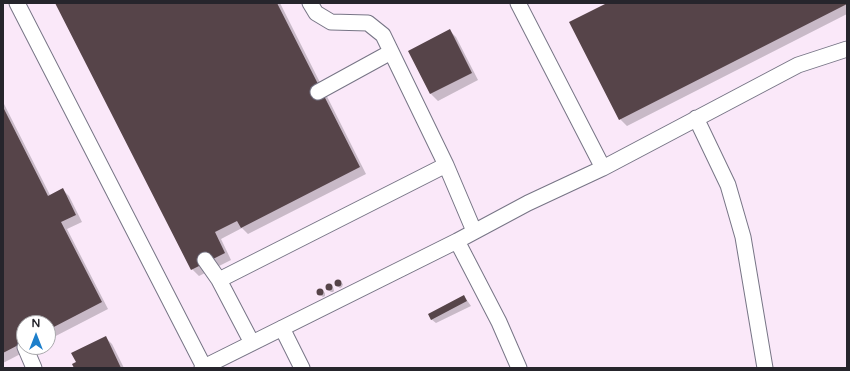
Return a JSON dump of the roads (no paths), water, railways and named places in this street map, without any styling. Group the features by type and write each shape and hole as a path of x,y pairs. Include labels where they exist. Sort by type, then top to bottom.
{"lane":[{"path":"17,3 203,368 457,241 528,203 603,168 798,65 847,49"},
{"path":"310,3 316,13 331,22 368,23 383,35 446,165 474,231"},
{"path":"518,3 603,168"},
{"path":"318,92 391,52"},
{"path":"696,118 728,185 743,237 765,368"},
{"path":"219,280 446,165"},
{"path":"457,241 499,322 519,368"},
{"path":"205,260 219,280 252,343"},
{"path":"282,328 302,368"},
{"path":"28,355 34,368"}]}
